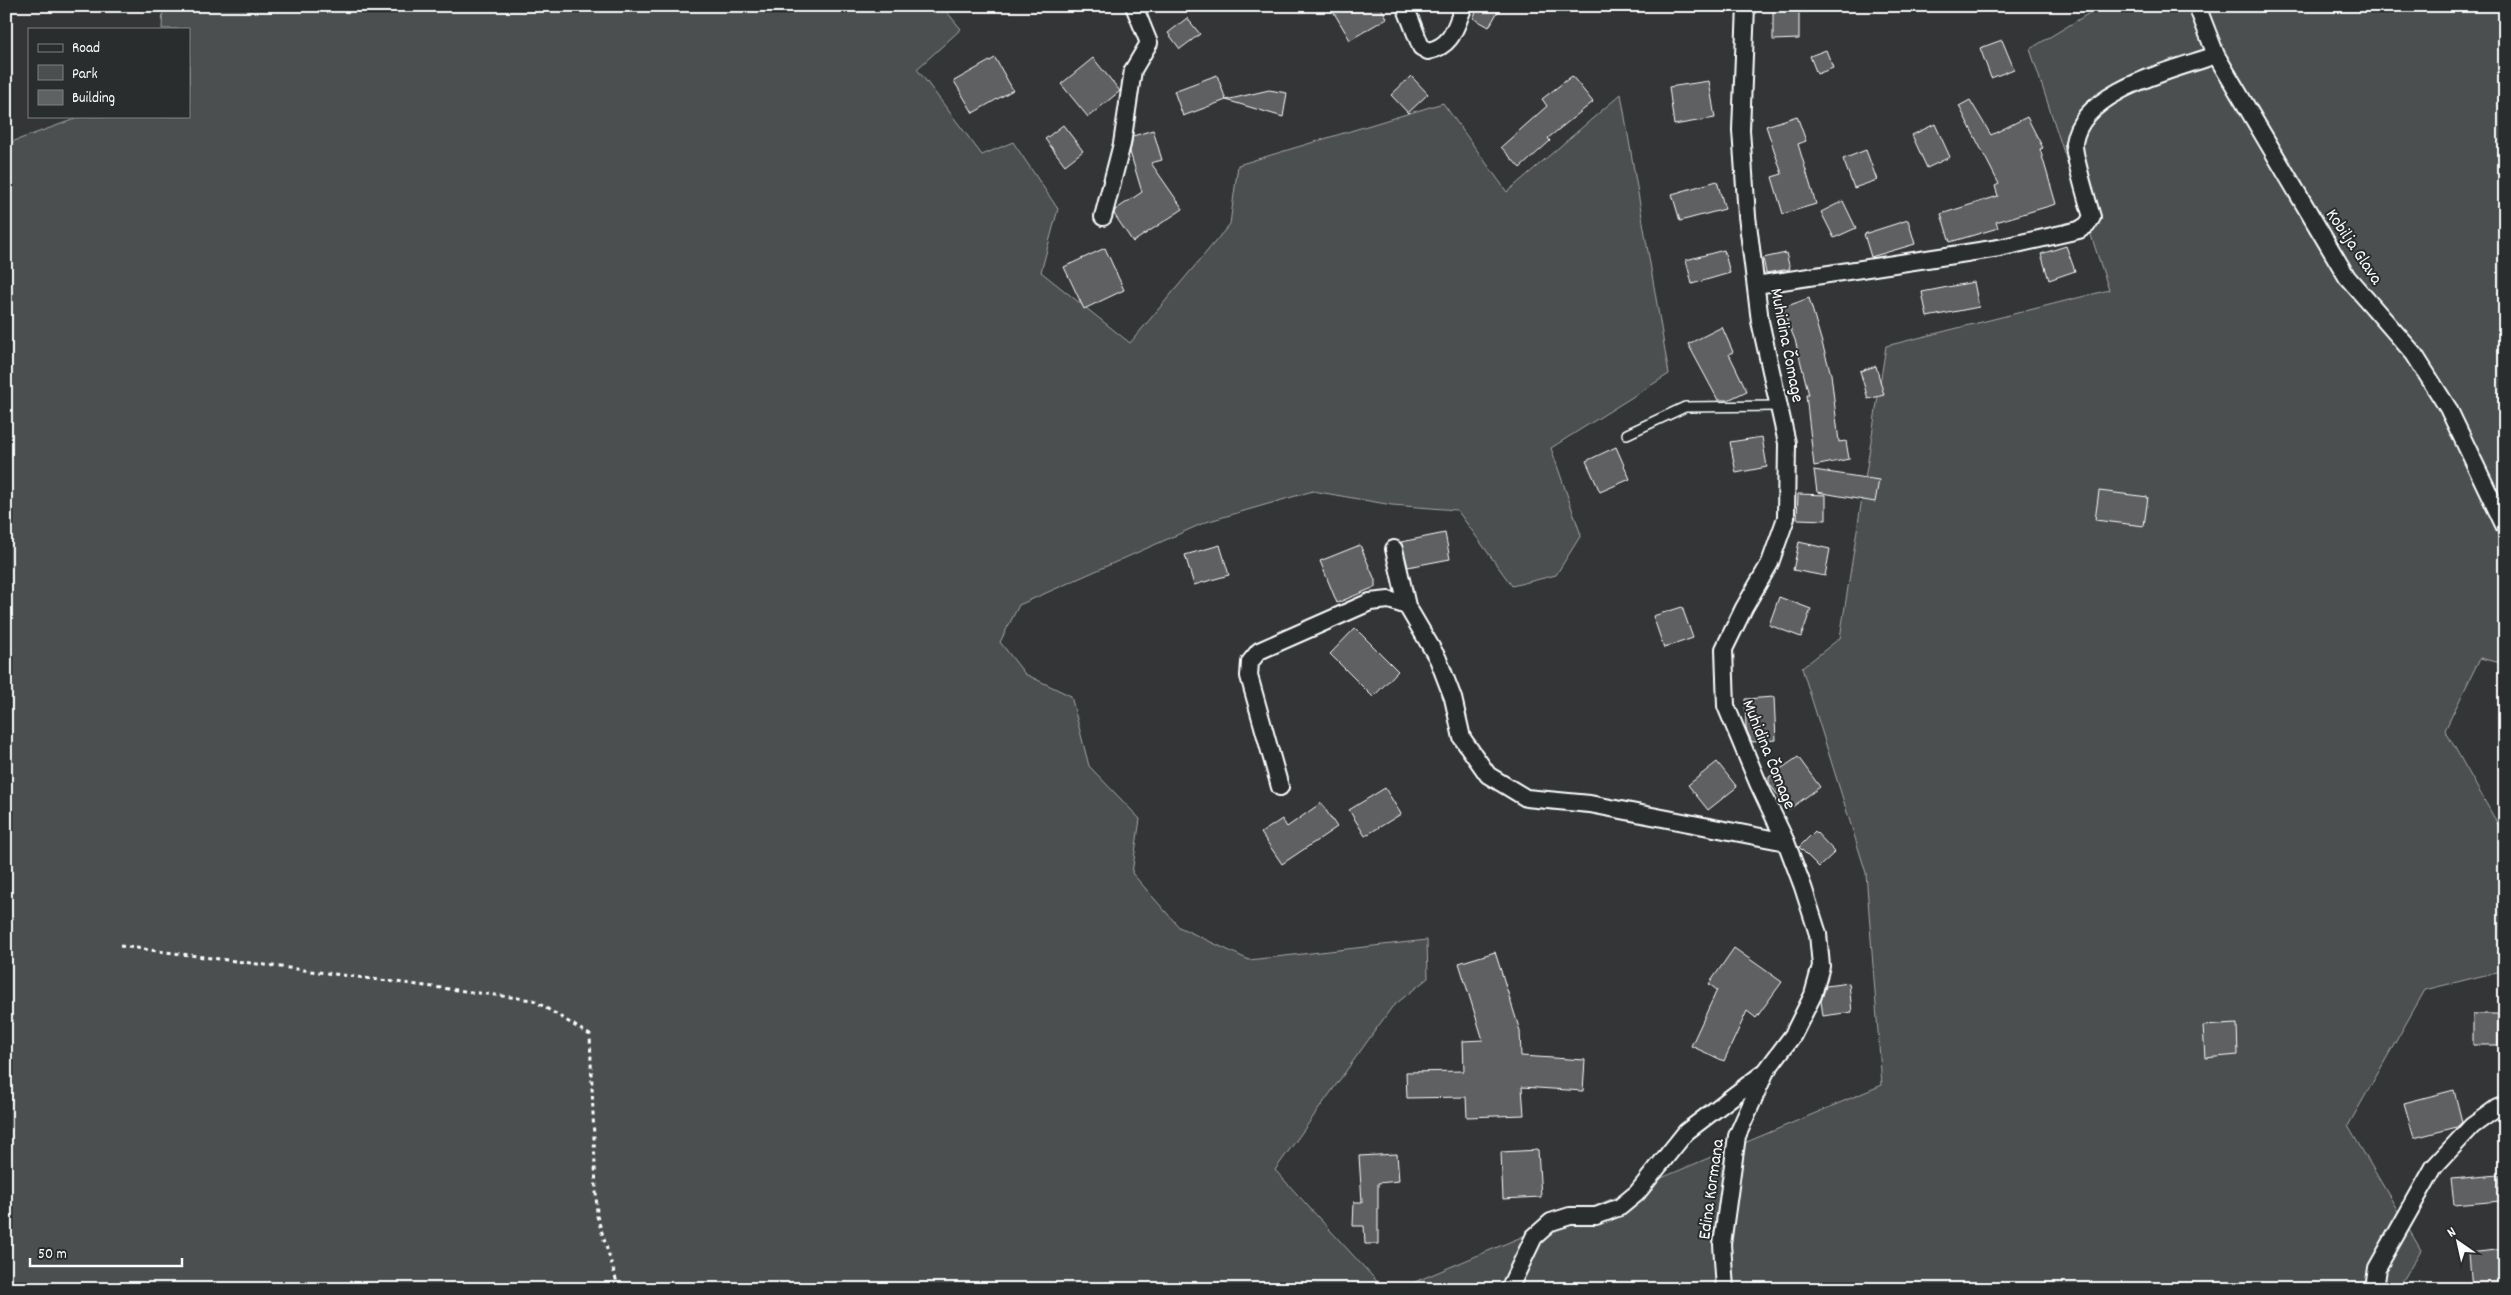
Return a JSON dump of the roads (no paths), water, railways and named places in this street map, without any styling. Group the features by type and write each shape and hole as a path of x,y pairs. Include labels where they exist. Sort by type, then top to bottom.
{"street":[{"path":"1102,217 1122,144 1133,70 1150,43 1134,6"},
{"path":"1405,6 1421,47 1428,52 1440,49 1450,40 1464,6"},
{"name":"Muhidina Čomage","path":"1509,1289 1534,1237 1551,1222 1570,1216 1596,1216 1620,1207 1637,1193 1686,1132 1766,1072 1793,1035 1813,995 1821,966 1818,934 1786,842 1758,783 1726,706 1724,649 1744,608 1770,563 1786,518 1788,443 1760,321 1747,216 1741,130 1746,6"},
{"name":"Kobilja Glava","path":"2197,6 2216,55 2347,277 2414,354 2448,408 2505,527"},
{"path":"1756,285 1999,248 2079,230 2087,225 2092,217 2074,144 2083,118 2102,100 2129,87 2216,55"},
{"path":"1394,549 1407,606 1438,659 1453,698 1462,738 1488,775 1526,798 1590,804 1786,842"},
{"path":"1280,787 1249,676 1250,662 1260,651 1370,602 1388,600 1407,606"},
{"name":"Edina Kormana","path":"1725,1289 1722,1244 1737,1136 1766,1072"},
{"path":"2374,1289 2377,1268 2434,1167 2472,1126 2497,1108 2505,1105"}],"lane":[{"path":"1627,434 1685,407 1779,406"}]}
